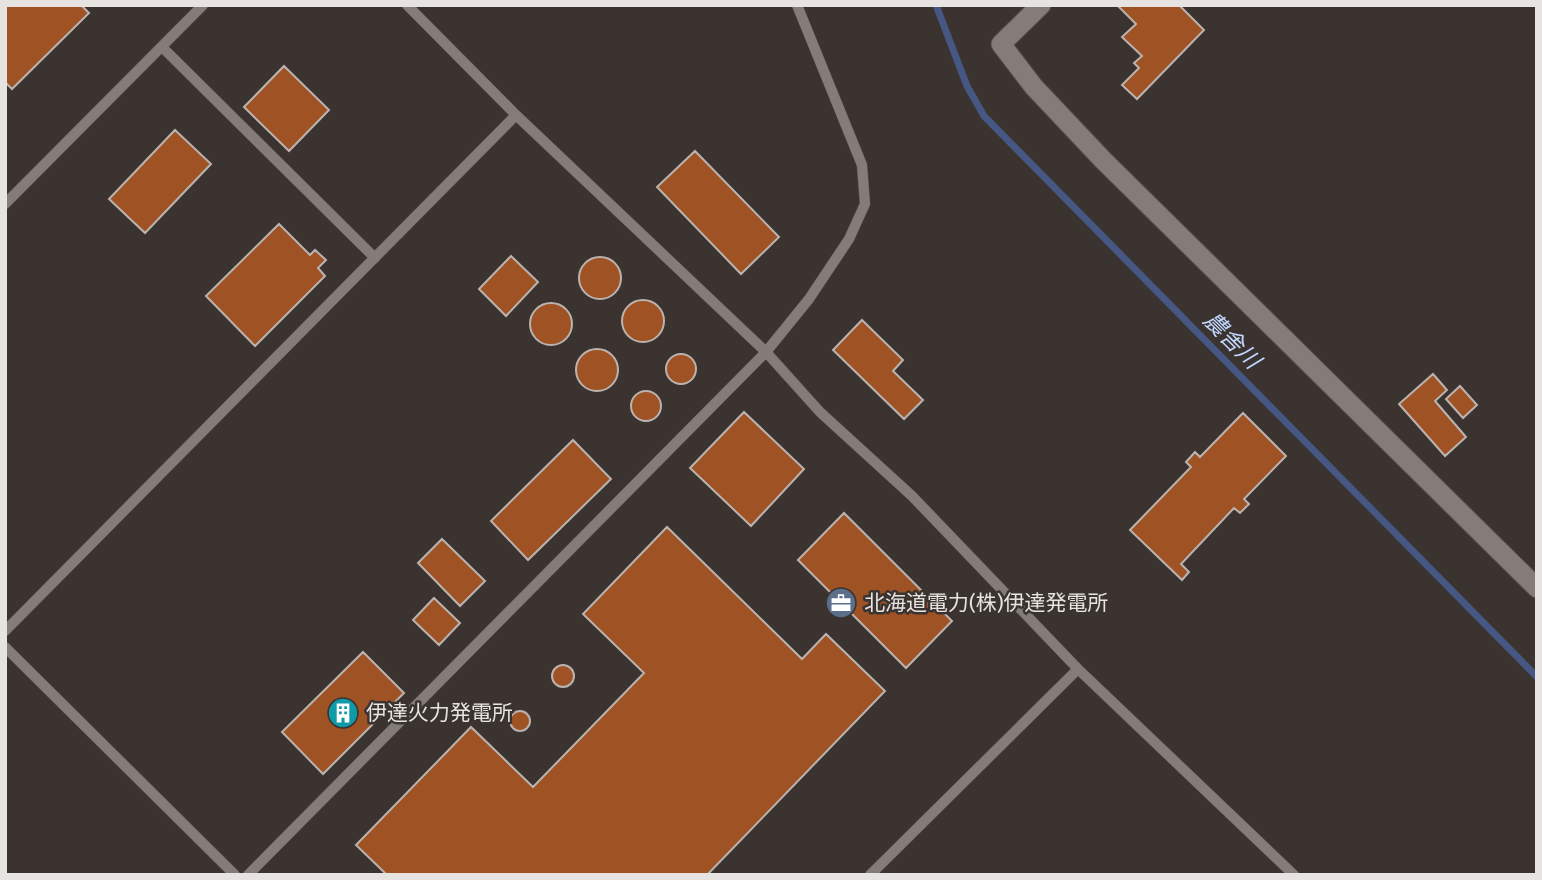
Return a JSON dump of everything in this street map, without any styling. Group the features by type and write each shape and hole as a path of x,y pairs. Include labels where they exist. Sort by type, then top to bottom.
{"street":[{"path":"1041,5 1001,44 1034,88 1113,170 1537,588"}],"lane":[{"path":"7,200 203,5"},
{"path":"407,5 516,115 766,352 820,412 912,496 1078,669 1294,875"},
{"path":"248,875 766,352 809,299 849,239 865,204 862,165 797,5"},
{"path":"162,47 375,258"},
{"path":"5,631 516,115"},
{"path":"5,648 235,875"},
{"path":"870,875 1078,669"}],"building":[{"path":"5,5 81,5 89,13 12,89 5,82"},
{"path":"1117,5 1179,5 1204,30 1137,99 1122,85 1139,68 1134,63 1142,56 1122,37 1136,24"},
{"path":"284,66 329,110 289,151 244,107"},
{"path":"175,130 211,164 145,233 109,199"},
{"path":"695,151 779,237 741,274 657,187"},
{"path":"279,224 310,255 315,250 326,260 318,268 325,276 255,346 206,296"},
{"path":"511,256 538,282 506,316 479,289"},
{"path":"600,257 615,263 621,278 615,293 600,299 585,293 579,278 585,263"},
{"path":"643,300 658,306 664,321 658,336 643,342 628,336 622,321 628,306"},
{"path":"551,303 566,309 572,324 566,339 551,345 536,339 530,324 536,309"},
{"path":"862,320 903,360 893,371 923,400 904,419 833,350"},
{"path":"597,349 612,355 618,370 612,385 597,391 582,385 576,370 582,355"},
{"path":"681,354 691,359 696,369 691,379 681,384 671,379 666,369 671,359"},
{"path":"1433,374 1447,390 1435,401 1466,437 1445,456 1399,404"},
{"path":"1460,386 1477,405 1463,418 1446,399"},
{"path":"646,391 656,396 661,406 656,416 646,421 636,416 631,406 636,396"},
{"path":"744,412 804,469 751,526 690,468"},
{"path":"1243,413 1286,456 1244,499 1249,504 1240,513 1234,508 1181,564 1189,572 1182,580 1130,530 1191,467 1186,462 1195,452 1200,457"},
{"path":"573,440 611,479 528,560 491,521"},
{"path":"844,513 952,621 906,668 798,560"},
{"path":"667,527 802,659 826,634 885,691 707,875 387,875 356,845 471,727 533,787 644,673 583,614"},
{"path":"442,539 485,581 460,606 418,563"},
{"path":"434,598 460,623 439,645 413,620"},
{"name":"伊達火力発電所","path":"363,652 404,693 323,774 282,732"},
{"path":"563,665 571,668 574,676 571,684 563,687 555,684 552,676 555,668"},
{"path":"520,711 527,714 530,721 527,728 520,731 513,728 510,721 513,714"}],"waterway":[{"name":"農舎川","path":"936,5 967,86 984,116 1537,677"}],"place":[{"name":"北海道電力(株)伊達発電所","path":"841,603"},
{"name":"伊達火力発電所","path":"343,713"}]}
